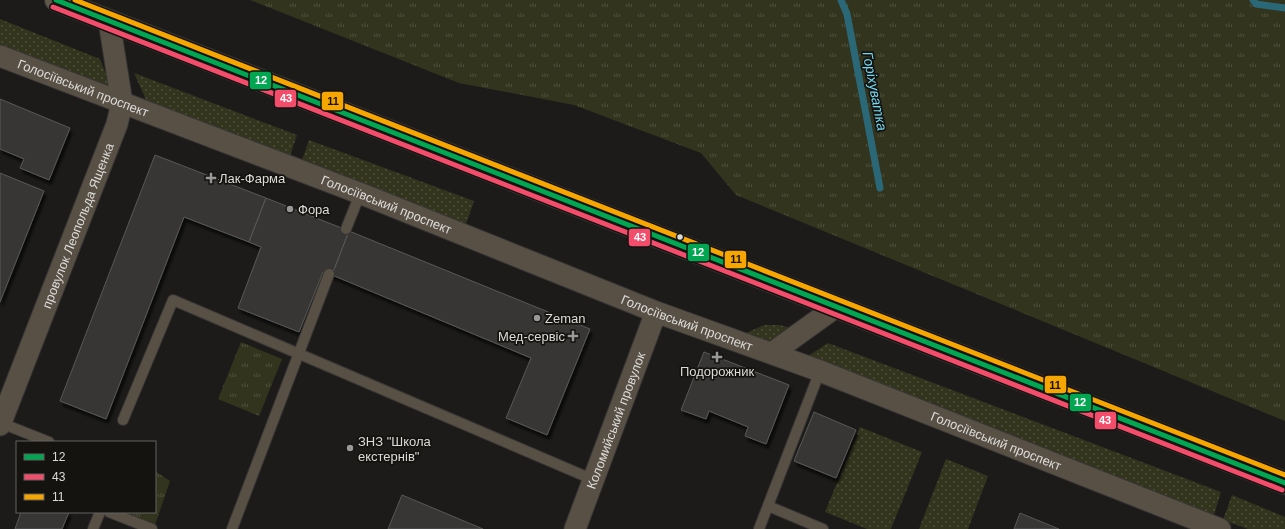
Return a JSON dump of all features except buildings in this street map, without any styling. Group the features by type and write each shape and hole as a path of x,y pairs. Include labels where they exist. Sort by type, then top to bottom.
{"highway":[{"path":"56,0 1285,483"}],"street":[{"name":"провулок Леопольда Ященка","path":"2,416 117,124 122,103 109,21"},
{"name":"Голосіївський проспект","path":"0,56 360,194 656,312 820,371 1193,524 1220,529"},
{"name":"Голосіївський проспект","path":"772,353 836,307"},
{"name":"Коломийський провулок","path":"575,529 656,312"}],"lane":[{"path":"346,229 360,194"},
{"path":"232,529 329,274"},
{"path":"123,420 173,300 298,355 594,480"},
{"path":"759,529 820,371"},
{"path":"2,416 47,441"},
{"path":"768,506 823,529"},
{"path":"93,529 100,513"},
{"path":"112,513 152,529"}],"green space":[{"path":"250,0 1285,0 1285,421 736,195 701,153 574,105 459,83"},
{"path":"0,19 100,59 112,89 0,45"},
{"path":"134,73 297,135 290,156 148,104"},
{"path":"309,140 474,201 465,227 301,163"},
{"path":"764,325 779,325 796,329 774,345 744,334"},
{"path":"241,342 282,359 259,416 218,399"},
{"path":"828,343 1221,492 1214,515 808,356"},
{"path":"860,427 922,452 891,529 867,529 825,512"},
{"path":"946,459 988,476 968,529 919,529"},
{"path":"156,472 170,481 155,525 125,513 156,513"},
{"path":"1232,495 1285,517 1285,529 1248,529 1223,520"}],"waterway":[{"name":"Горіхуватка","path":"841,0 847,14 880,188"},
{"path":"1253,0 1256,4 1285,8"}],"transit line":[{"name":"12","path":"56,0 1285,483"},
{"name":"11","path":"75,0 1285,475"},
{"name":"43","path":"53,7 1282,490"}],"place":[{"name":"Лак-Фарма","path":"211,178"},
{"name":"Фора","path":"290,209"},
{"name":"Zeman","path":"537,318"},
{"name":"Мед-сервіс","path":"573,336"},
{"name":"Подорожник","path":"717,357"},
{"name":"ЗНЗ \"Школа екстернів\"","path":"350,448"}]}
